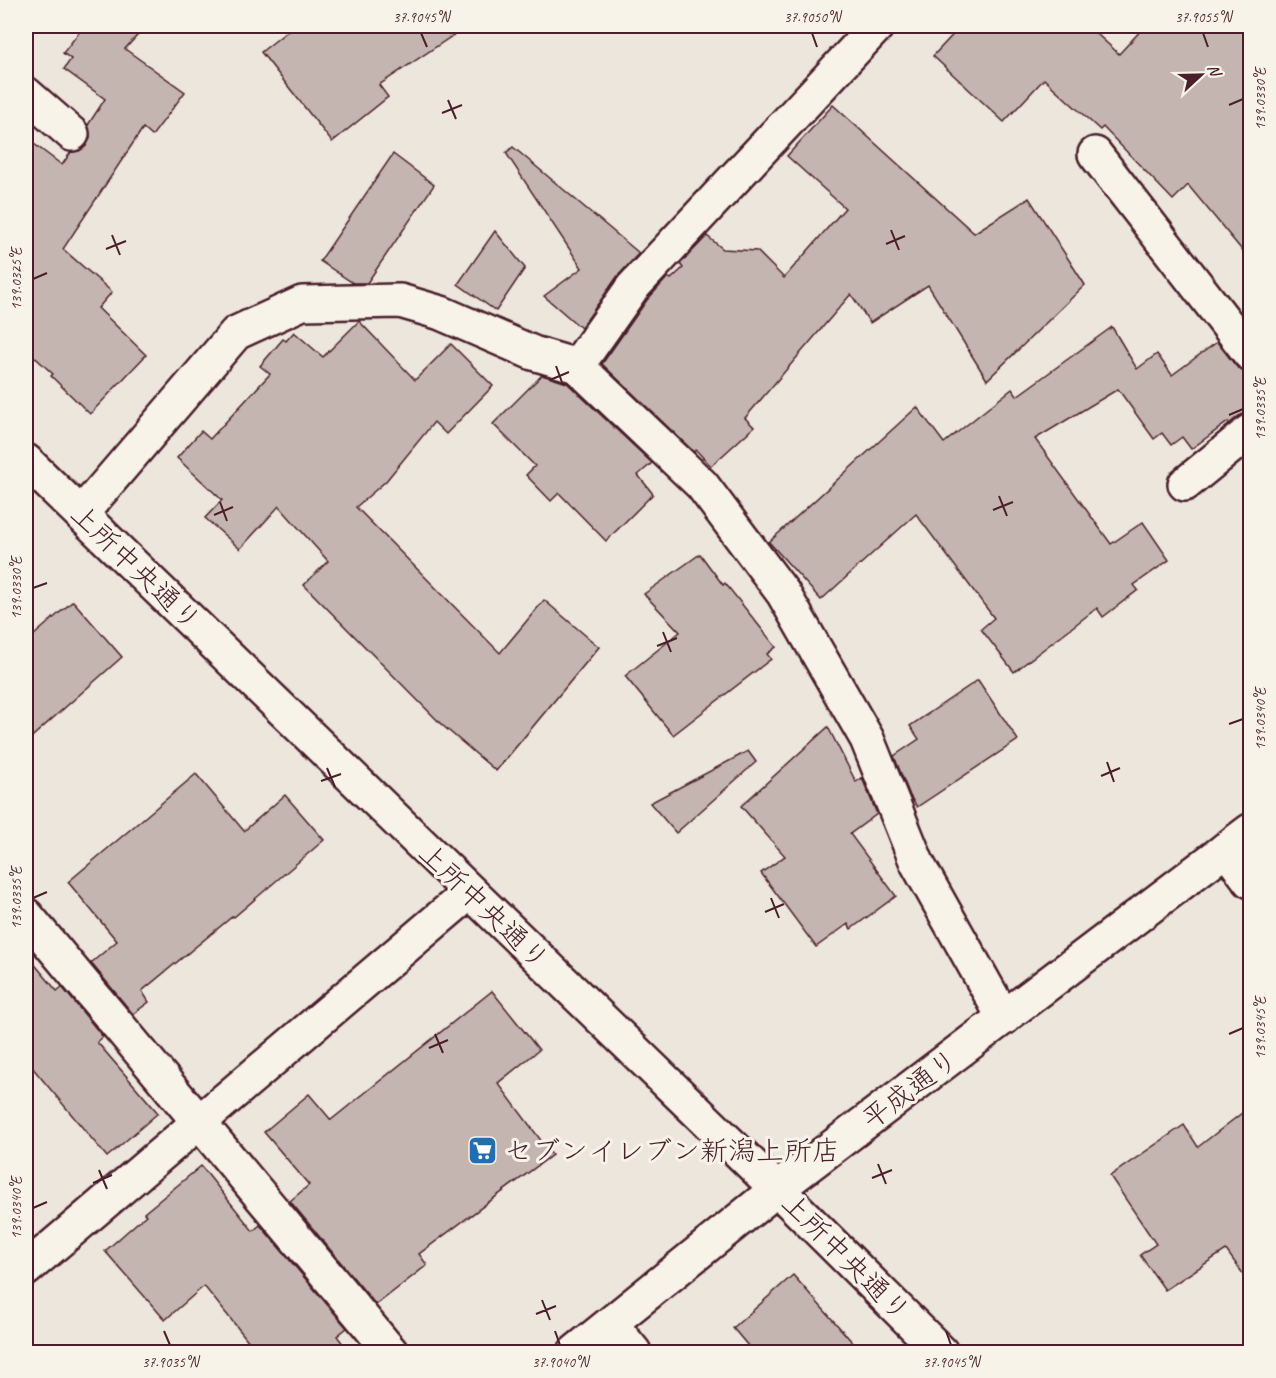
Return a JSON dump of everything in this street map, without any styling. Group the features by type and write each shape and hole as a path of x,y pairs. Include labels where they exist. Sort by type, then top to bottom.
{"street":[{"path":"578,366 632,288 877,26"},
{"path":"26,94 72,134"},
{"path":"1095,154 1251,354"},
{"path":"81,514 236,333 302,303 400,301 441,313 533,353 578,366 702,485 783,593 867,739 917,863 1004,1018"},
{"path":"1185,484 1251,431"},
{"name":"上所中央通り","path":"26,461 777,1189 941,1353"},
{"path":"1238,840 1251,881"},
{"name":"平成通り","path":"575,1353 777,1189 1238,840"},
{"path":"26,1269 470,892"},
{"path":"26,915 391,1353"},
{"path":"610,1324 634,1353"}],"building":[{"path":"84,26 146,26 125,49 185,92 152,136 143,128 63,249 112,292 98,308 146,355 90,414 26,349 26,138 62,165 71,152 79,151 86,146 90,137 88,125 105,99 64,69 71,59 63,53"},
{"path":"294,26 467,26 379,85 388,97 332,142 261,52"},
{"path":"961,26 1088,26 1119,54 1145,26 1251,26 1251,261 1188,185 1173,200 1103,127 1100,130 1044,79 1004,122 933,56"},
{"path":"833,105 974,233 1029,198 1085,285 987,380 928,285 870,323 851,294 745,418 754,427 711,466 602,364 647,300 668,277 671,279 683,268 680,264 707,236 723,249 757,251 784,278 845,208 787,156"},
{"path":"513,147 639,253 617,277 581,328 544,296 582,268 506,153"},
{"path":"393,154 434,185 367,283 353,283 320,261"},
{"path":"495,231 525,268 496,311 458,284"},
{"path":"359,321 415,380 451,344 493,386 446,434 434,422 386,481 356,507 500,653 544,600 599,647 496,771 442,725 304,585 328,561 279,506 240,549 205,518 222,500 177,458 201,431 210,439 270,374 260,366 283,339 286,341 294,332 323,357"},
{"path":"1112,327 1137,369 1157,354 1172,375 1217,342 1236,366 1242,371 1251,372 1251,413 1239,416 1229,424 1228,422 1191,449 1182,437 1171,445 1162,433 1154,439 1118,389 1035,439 1111,544 1143,522 1169,560 1134,585 1138,590 1103,617 1097,608 1014,672 981,629 994,618 916,514 821,600 769,542 917,407 944,443 1012,389 1017,396"},
{"path":"542,375 567,383 652,463 638,475 653,494 606,541 559,493 551,501 526,475 535,466 493,424"},
{"path":"700,554 723,585 725,583 776,647 767,654 771,659 673,735 625,676 680,632 644,594"},
{"path":"73,601 122,657 26,742 26,642"},
{"path":"978,680 1018,740 917,807 910,796 894,756 919,739 910,726"},
{"path":"828,727 856,782 862,778 877,814 850,834 896,896 851,929 848,924 816,947 761,873 785,856 741,806"},
{"path":"748,751 756,762 676,833 650,803"},
{"path":"196,774 244,831 285,795 324,840 142,991 149,1002 133,1014 91,963 117,941 68,882"},
{"path":"26,954 57,991 62,987 103,1037 97,1042 158,1113 107,1157 26,1060"},
{"path":"492,991 539,1050 498,1083 552,1155 419,1254 427,1265 376,1305 290,1201 309,1185 264,1132 309,1094 331,1120"},
{"path":"1251,1106 1251,1285 1226,1250 1165,1290 1140,1255 1156,1244 1110,1176 1184,1125 1198,1147"},
{"path":"201,1166 253,1231 260,1225 347,1328 337,1336 350,1353 258,1353 204,1286 165,1320 105,1251 146,1215 144,1213"},
{"path":"793,1275 862,1353 754,1353 733,1328"}],"place":[{"name":"セブンイレブン新潟上所店","path":"483,1150"}]}
